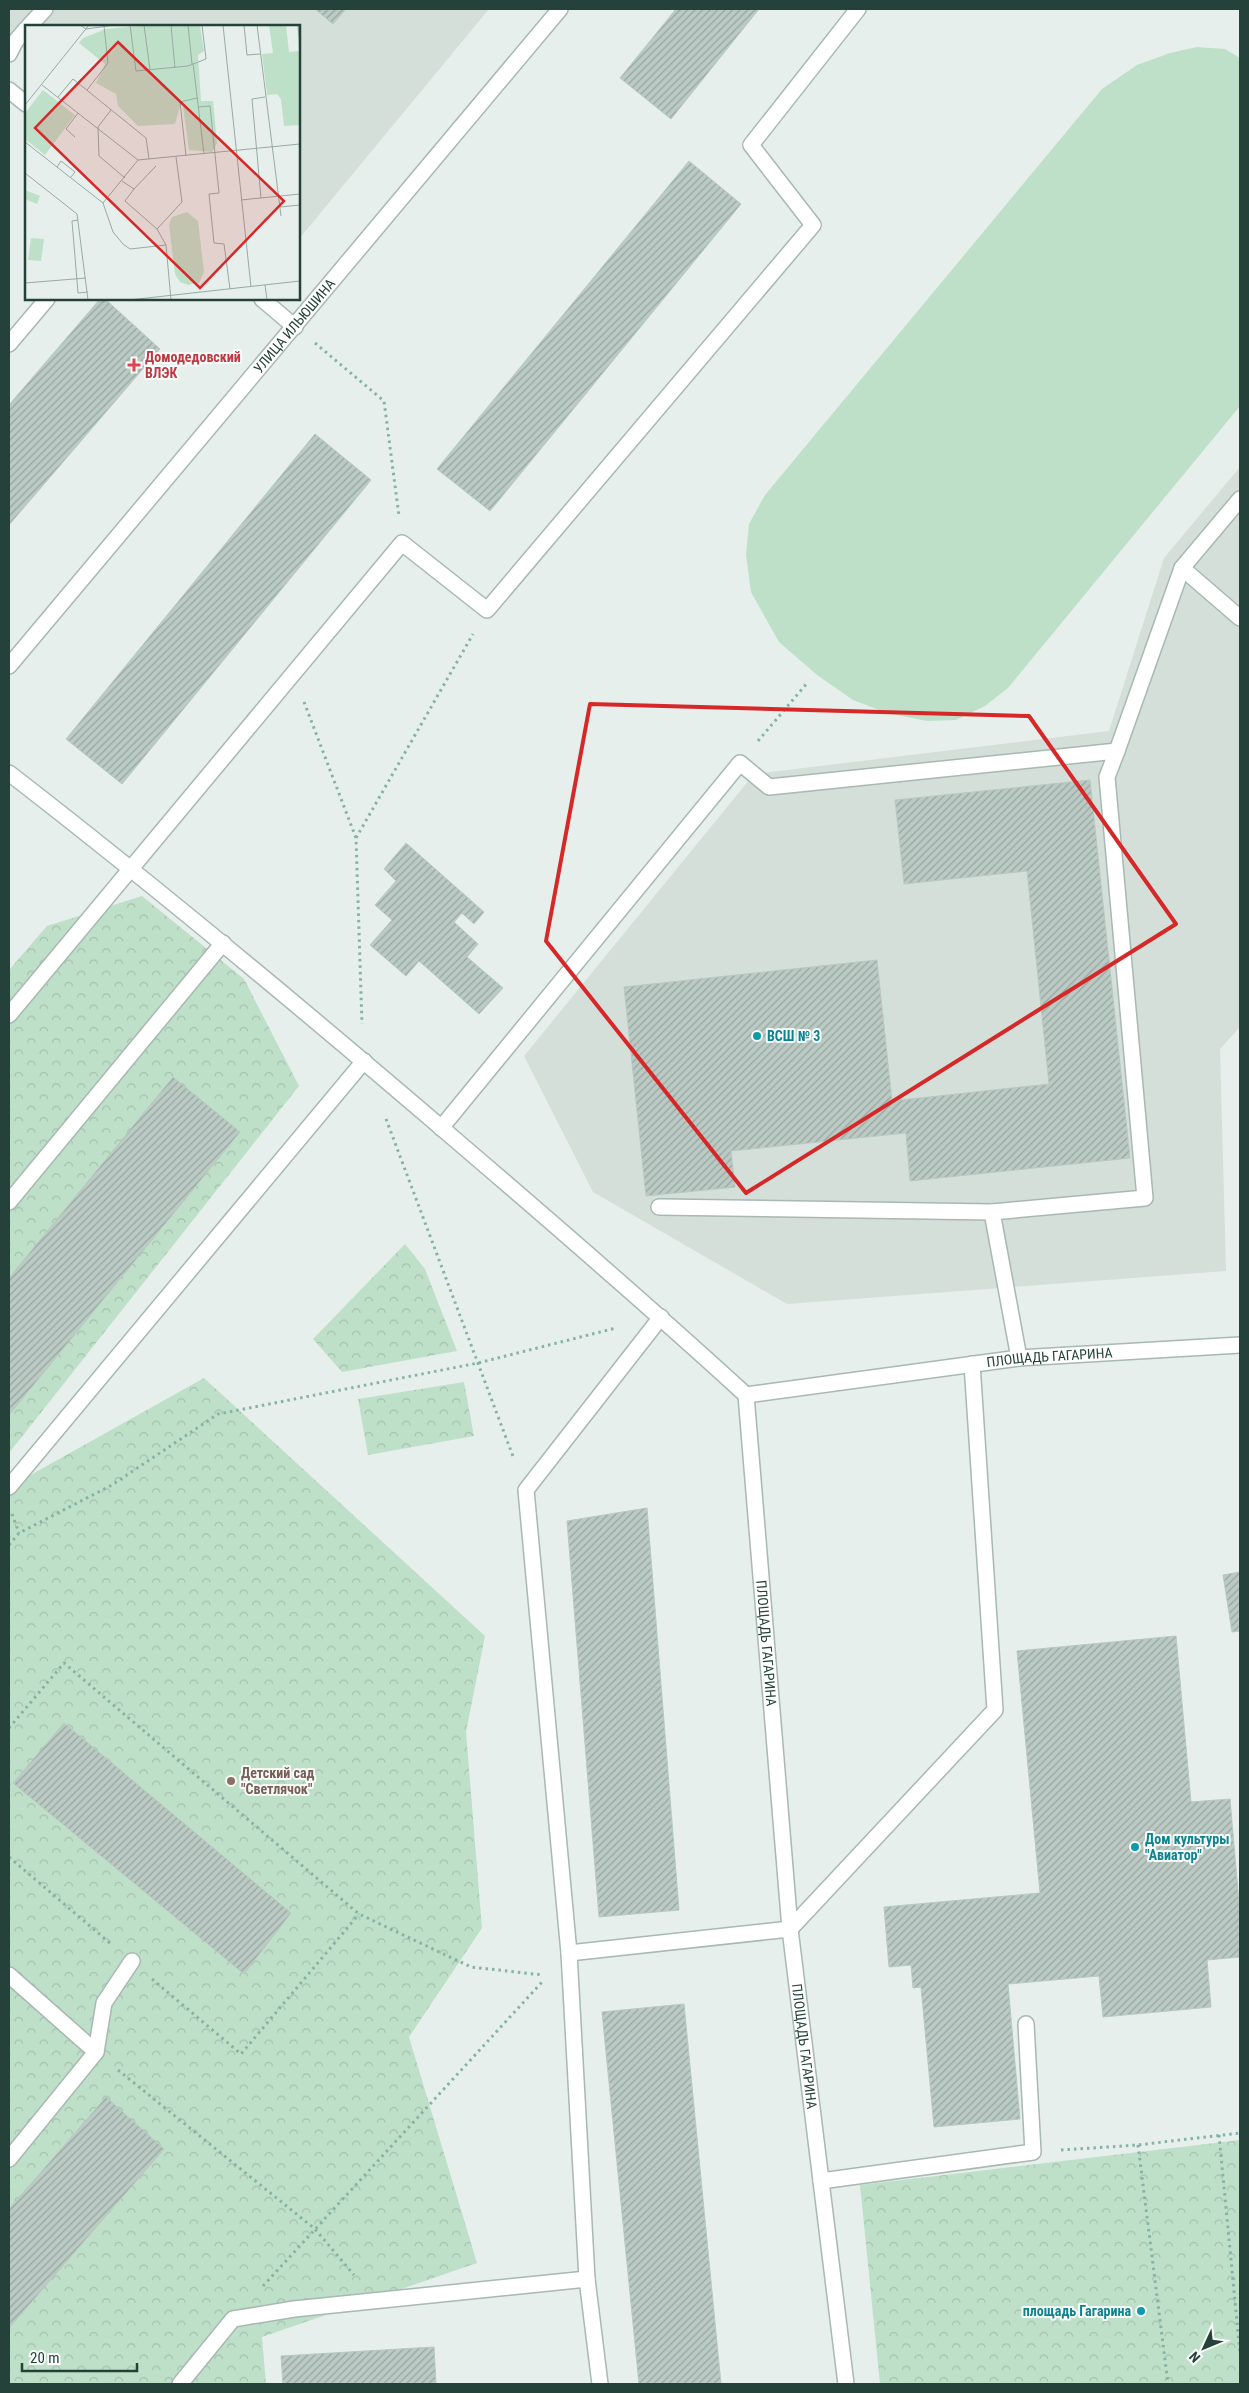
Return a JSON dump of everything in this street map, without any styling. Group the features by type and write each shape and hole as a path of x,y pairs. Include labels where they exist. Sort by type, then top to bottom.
{"street":[{"path":"30,25 45,9"},
{"name":"УЛИЦА ИЛЬЮШИНА","path":"9,666 560,9"},
{"path":"9,1015 402,542 486,610 813,225 751,144 858,9"},
{"path":"9,54 15,42 25,30"},
{"path":"9,90 25,103"},
{"path":"9,344 46,300"},
{"path":"263,300 295,327"},
{"path":"659,1207 992,1212 1145,1198 1107,777 1118,751 1182,568 1240,499"},
{"path":"1182,568 1240,618"},
{"path":"441,1128 740,763 769,787 1118,751"},
{"path":"9,773 133,868 224,943 661,1317 746,1394"},
{"path":"9,1202 224,943"},
{"path":"9,1486 364,1061"},
{"path":"992,1212 1019,1358"},
{"path":"600,2384 587,2279 569,1953 526,1490 661,1317"},
{"name":"ПЛОЩАДЬ ГАГАРИНА","path":"846,2384 790,1929 746,1394 1019,1358 1240,1345"},
{"path":"569,1953 790,1929 995,1710 972,1364"},
{"path":"9,2159 96,2052 104,2003 132,1961"},
{"path":"9,1974 96,2052"},
{"path":"821,2181 1033,2152 1026,2024"},
{"path":"180,2384 233,2319 294,2309 587,2279"}],"path":[{"path":"295,327 384,401 402,542"},
{"path":"356,838 486,610"},
{"path":"293,674 356,838 364,1061"},
{"path":"740,763 808,682"},
{"path":"384,1116 526,1490"},
{"path":"9,1545 19,1533 112,1485 218,1414 478,1364 661,1317"},
{"path":"11,1511 19,1533"},
{"path":"9,1728 64,1663 359,1914 471,1967 548,1976 233,2319"},
{"path":"9,1857 241,2054 359,1914"},
{"path":"96,2052 315,2229 375,2301"},
{"path":"1033,2152 1138,2144 1240,2133"},
{"path":"1219,2135 1240,2353"},
{"path":"1138,2144 1168,2384"}],"highlighted area":[{"path":"590,704 1029,716 1176,924 746,1193 546,941"}],"shaded area":[{"path":"9,9 489,9 300,238 300,25 25,25 25,50 9,37"},
{"path":"1240,467 1240,1027 1220,1049 1226,1271 787,1304 593,1192 524,1056 754,774 1109,731 1164,558"}],"green space":[{"path":"1197,47 1225,49 1240,58 1240,406 1008,688 985,706 956,720 927,721 887,713 853,700 817,675 779,642 751,592 746,555 749,524 765,495 1102,89 1137,65 1170,53"},
{"path":"142,896 244,979 299,1086 9,1453 9,970 47,926"},
{"path":"405,1244 425,1269 457,1351 342,1372 313,1339"},
{"path":"204,1378 485,1636 466,1732 482,1928 409,2037 477,2263 262,2337 266,2384 9,2384 9,1487"},
{"path":"464,1382 474,1436 368,1455 358,1399"},
{"path":"1240,2140 1240,2384 880,2384 860,2185"}],"building":[{"path":"315,9 346,9 333,24"},
{"path":"676,9 759,9 671,119 620,78"},
{"path":"689,161 741,204 490,511 437,469"},
{"path":"99,300 106,300 160,349 9,525 9,405"},
{"path":"315,434 371,480 122,784 66,739"},
{"name":"ВСШ № 3","path":"1090,780 1130,1158 910,1181 906,1133 731,1151 735,1187 646,1196 624,987 877,960 892,1101 1049,1084 1027,871 904,884 895,800"},
{"path":"406,843 484,912 474,924 462,913 454,922 478,944 467,957 503,988 479,1014 419,961 406,976 370,945 392,920 375,905 396,881 384,869"},
{"path":"173,1077 240,1132 9,1415 9,1278"},
{"path":"647,1508 679,1910 599,1917 567,1521"},
{"path":"1240,1572 1240,1631 1232,1632 1223,1575"},
{"name":"Дом культуры \"Авиатор\"","path":"1176,1636 1191,1802 1230,1799 1240,1914 1240,1957 1207,1960 1211,2007 1103,2017 1099,1976 1008,1984 1020,2119 934,2127 921,1987 913,1988 911,1965 889,1967 884,1907 1040,1893 1017,1651"},
{"path":"64,1723 291,1913 244,1974 13,1783"},
{"path":"684,2004 721,2384 639,2384 602,2012"},
{"path":"106,2097 164,2149 9,2328 9,2209"},
{"path":"434,2347 436,2384 283,2384 281,2356"}],"place":[{"name":"Домодедовский ВЛЭК","path":"134,365"},
{"name":"ВСШ № 3","path":"757,1036"},
{"name":"Детский сад \"Светлячок\"","path":"231,1781"},
{"name":"Дом культуры \"Авиатор\"","path":"1135,1847"},
{"name":"площадь Гагарина","path":"1141,2311"}]}
